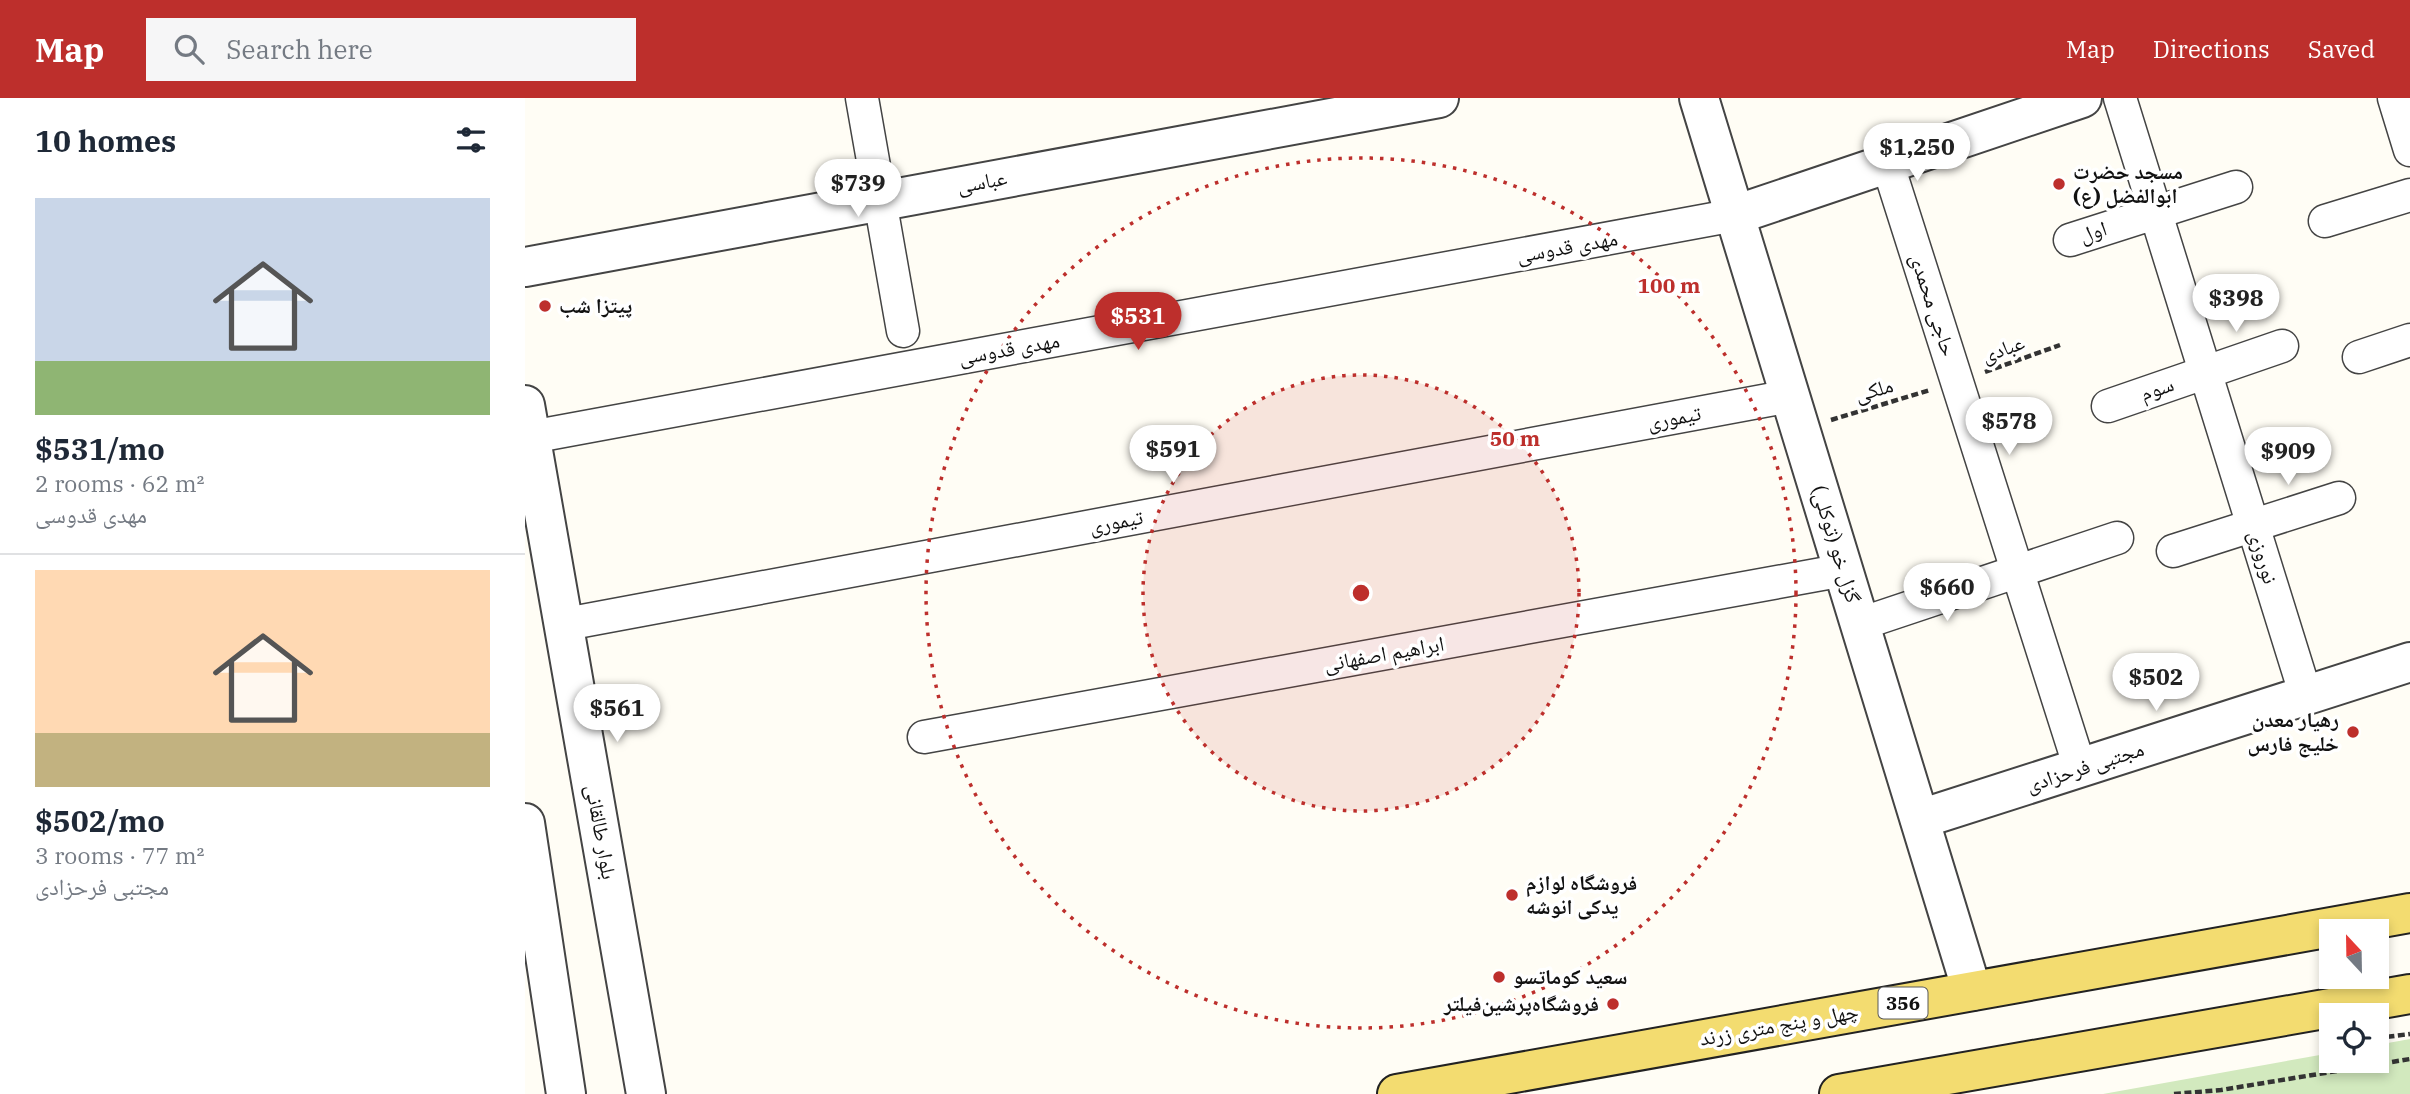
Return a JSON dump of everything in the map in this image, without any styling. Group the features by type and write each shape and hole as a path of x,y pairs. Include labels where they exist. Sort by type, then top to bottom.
{"main road":[{"name":"چهل و پنج متری زرند","path":"1397,1094 2410,913"},
{"path":"1839,1094 1924,1086 2410,994"}],"street":[{"path":"862,98 903,331"},
{"name":"عباسی","path":"525,267 1439,98"},
{"name":"گزل خو (توکلی)","path":"1699,98 1972,991"},
{"path":"1735,215 2081,98"},
{"name":"نوروزی","path":"2120,98 2306,696"},
{"path":"2394,98 2410,150"},
{"name":"حاجی محمدی","path":"1887,162 2080,768"},
{"name":"اول","path":"2070,240 2236,187"},
{"path":"2325,221 2410,195"},
{"name":"مهدی قدوسی","path":"528,421 1735,215"},
{"path":"2359,357 2410,340"},
{"name":"سوم","path":"2108,405 2282,346"},
{"name":"تیموری","path":"566,624 1795,412"},
{"name":"بلوار طالقانی","path":"528,421 566,624 646,1094"},
{"path":"2173,551 2339,498"},
{"path":"1860,624 2117,538"},
{"name":"ابراهیم اصفهانی","path":"924,737 1844,570"},
{"name":"مجتبی فرحزادی","path":"1920,819 2410,662"},
{"path":"525,823 566,1094"}],"path":[{"name":"عبادی","path":"1957,382 2060,345"},
{"name":"ملکی","path":"1795,412 1957,382"},
{"path":"2389,1037 2410,1034"},
{"path":"2174,1094 2221,1090 2410,1059"}],"green space":[{"path":"2410,1039 2410,1094 2103,1094 2319,1055 2319,1073 2389,1073 2389,1043"}],"place":[{"name":"مسجد حضرت ابوالفضل (ع)","path":"2059,184"},
{"name":"پیتزا شب","path":"545,306"},
{"name":"رهیار معدن خلیج فارس","path":"2353,732"},
{"name":"فروشگاه لوازم یدکی انوشه","path":"1512,895"},
{"name":"سعید کوماتسو","path":"1499,977"},
{"name":"فروشگاه‌پرشین‌فیلتر","path":"1613,1004"}]}
